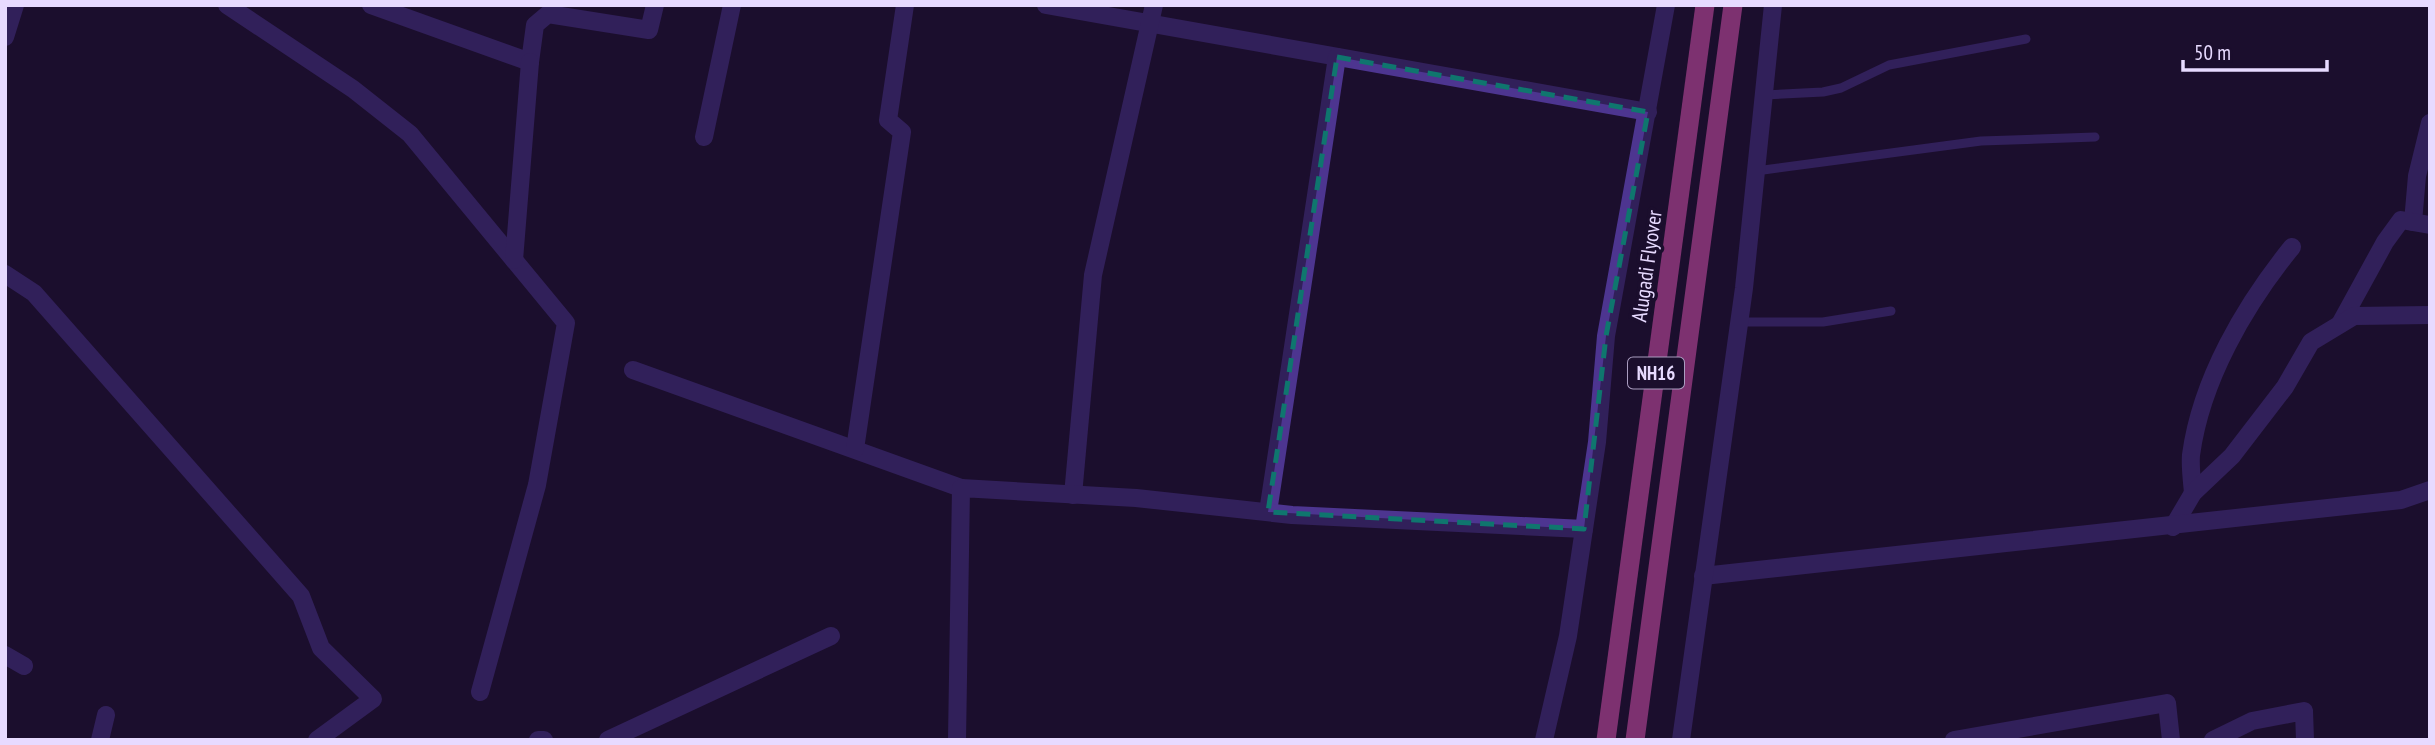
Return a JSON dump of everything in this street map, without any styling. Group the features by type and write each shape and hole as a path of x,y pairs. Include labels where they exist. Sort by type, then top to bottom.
{"highway":[{"name":"Alugadi Flyover","path":"1606,740 1705,5"},
{"name":"NH16","path":"1635,740 1733,5"}],"street":[{"path":"5,37 15,5"},
{"path":"227,5 353,89 410,134 566,323 537,485 480,692"},
{"path":"371,5 530,62"},
{"path":"514,260 535,25 548,14 649,30 656,5"},
{"path":"704,137 732,5"},
{"path":"855,449 902,132 888,120 905,5"},
{"path":"1046,5 1648,112"},
{"path":"1073,495 1094,275 1154,5"},
{"path":"1544,740 1568,636 1597,442 1606,336 1666,5"},
{"path":"1681,740 1740,322 1773,5"},
{"path":"1268,512 1337,57"},
{"path":"2340,324 2400,220 2421,224 2417,176 2430,123"},
{"path":"2193,494 2191,458 2202,404 2244,317 2268,277 2292,247"},
{"path":"5,274 34,293 207,492 262,550 301,596 321,648 373,699 317,740"},
{"path":"2173,527 2193,494 2232,456 2285,387 2311,342 2354,316 2430,315"},
{"path":"634,370 961,488 1268,512 1584,529"},
{"path":"957,740 961,488"},
{"path":"1703,576 2173,527 2401,500 2430,491"},
{"path":"608,740 831,636"},
{"path":"5,655 24,666"},
{"path":"1954,740 2167,703 2171,740"},
{"path":"2213,740 2252,721 2304,711 2305,740"},
{"path":"100,740 106,715"},
{"path":"538,740 544,740"}],"lane":[{"path":"1764,95 1823,92 1842,88 1889,65 2026,39"},
{"path":"1756,171 1981,141 2095,136"},
{"path":"1740,322 1823,322 1891,311"}],"highlighted area":[{"path":"1337,57 1648,112 1606,336 1584,529 1268,512"}]}
